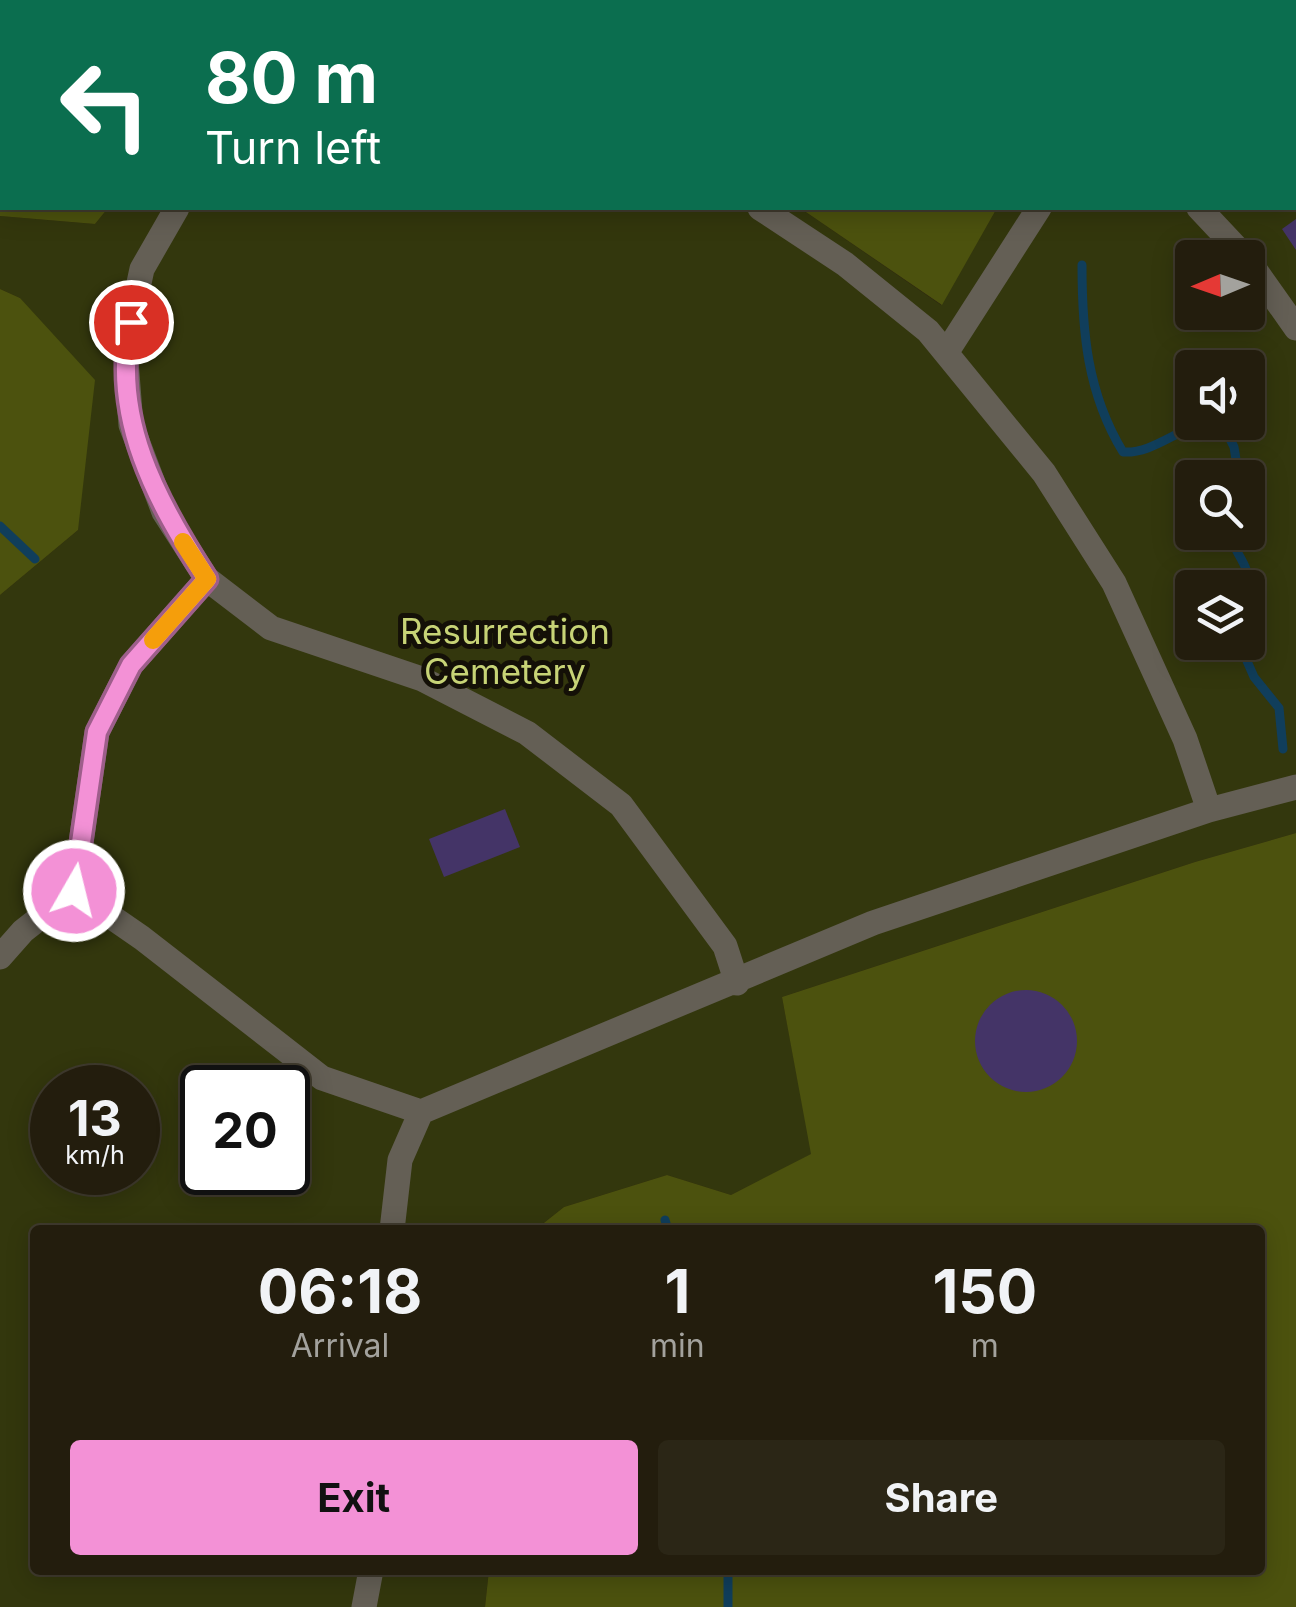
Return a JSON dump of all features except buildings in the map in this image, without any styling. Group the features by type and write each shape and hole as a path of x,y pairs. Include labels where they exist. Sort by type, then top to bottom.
{"lane":[{"path":"176,210 142,270 125,348 130,425 164,512 207,579 271,628 422,679 527,733 620,805 725,946 737,983"},
{"path":"763,210 844,264 928,331 1044,474 1114,583 1185,740 1209,810"},
{"path":"946,352 1038,210"},
{"path":"1201,210 1229,240"},
{"path":"1265,284 1296,328"},
{"path":"0,957 23,931 74,891 97,732 131,665 207,579"},
{"path":"74,891 142,938 322,1078 422,1112 873,923 1209,810 1296,787"},
{"path":"393,1225 400,1160 422,1112"},
{"path":"364,1607 370,1575"}],"green space":[{"path":"0,210 106,210 95,224 0,216"},
{"name":"Resurrection Cemetery","path":"106,210 803,210 941,305 996,210 1296,210 1296,833 1195,862 782,997 812,1154 731,1195 667,1175 564,1207 541,1225 30,1225 30,1575 488,1575 485,1607 0,1607 0,595 78,530 20,298 0,289 0,216 95,224"},
{"path":"803,210 996,210 942,305"},
{"path":"0,289 20,298 95,380 78,530 0,595"},
{"path":"1296,833 1296,1607 485,1607 488,1575 1265,1575 1265,1225 541,1225 564,1207 667,1175 731,1195 811,1154 782,997 1195,862"}],"waterway":[{"path":"1082,265 1083,314 1094,384 1123,452 1145,449 1175,435"},
{"path":"1230,440 1236,460"},
{"path":"0,526 35,559"},
{"path":"1237,550 1246,570"},
{"path":"1247,660 1254,677 1279,708 1283,749"},
{"path":"665,1220 666,1225"},
{"path":"728,1575 728,1607"}],"slow traffic":[{"path":"153,640 207,579 183,542"}],"route":[{"path":"74,891 97,732 131,665 207,579 164,512 130,425 125,348 131,322"}]}
